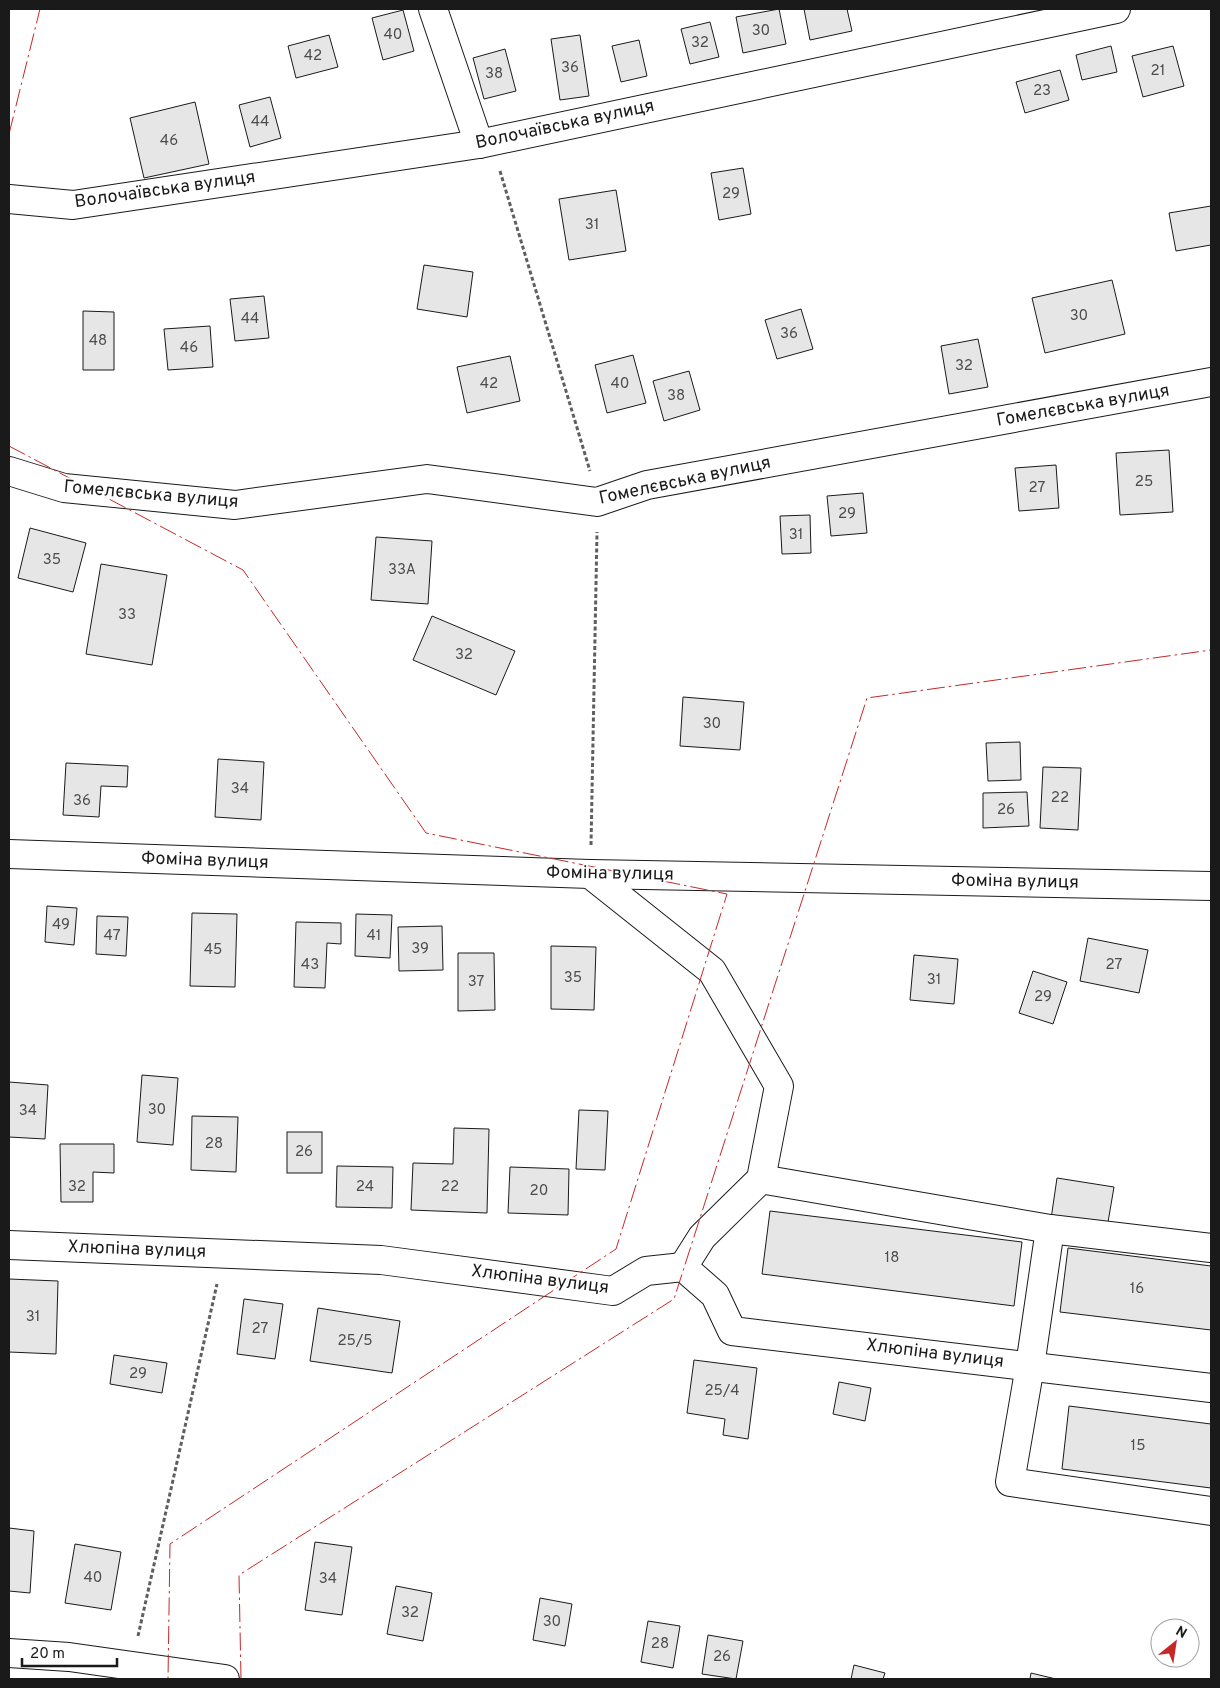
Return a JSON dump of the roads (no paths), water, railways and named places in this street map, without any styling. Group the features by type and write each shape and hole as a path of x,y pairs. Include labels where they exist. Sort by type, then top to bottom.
{"street":[{"path":"433,9 485,143"},
{"name":"Волочаївська вулиця","path":"9,199 72,205 485,143 1116,9"},
{"name":"Гомелєвська вулиця","path":"9,471 64,488 235,505 426,480 597,502 646,485 1211,382"},
{"name":"Фоміна вулиця","path":"9,854 590,874 1211,886"},
{"path":"590,874 712,971 779,1086 761,1179 702,1237 683,1268"},
{"path":"761,1179 1050,1229 1211,1248"},
{"path":"1050,1229 1030,1366 1010,1482 1211,1511"},
{"name":"Хлюпіна вулиця","path":"9,1245 380,1260 613,1292 646,1271 683,1268 715,1295 732,1331 1211,1388"},
{"path":"9,1653 69,1657 130,1673 213,1678"}]}
